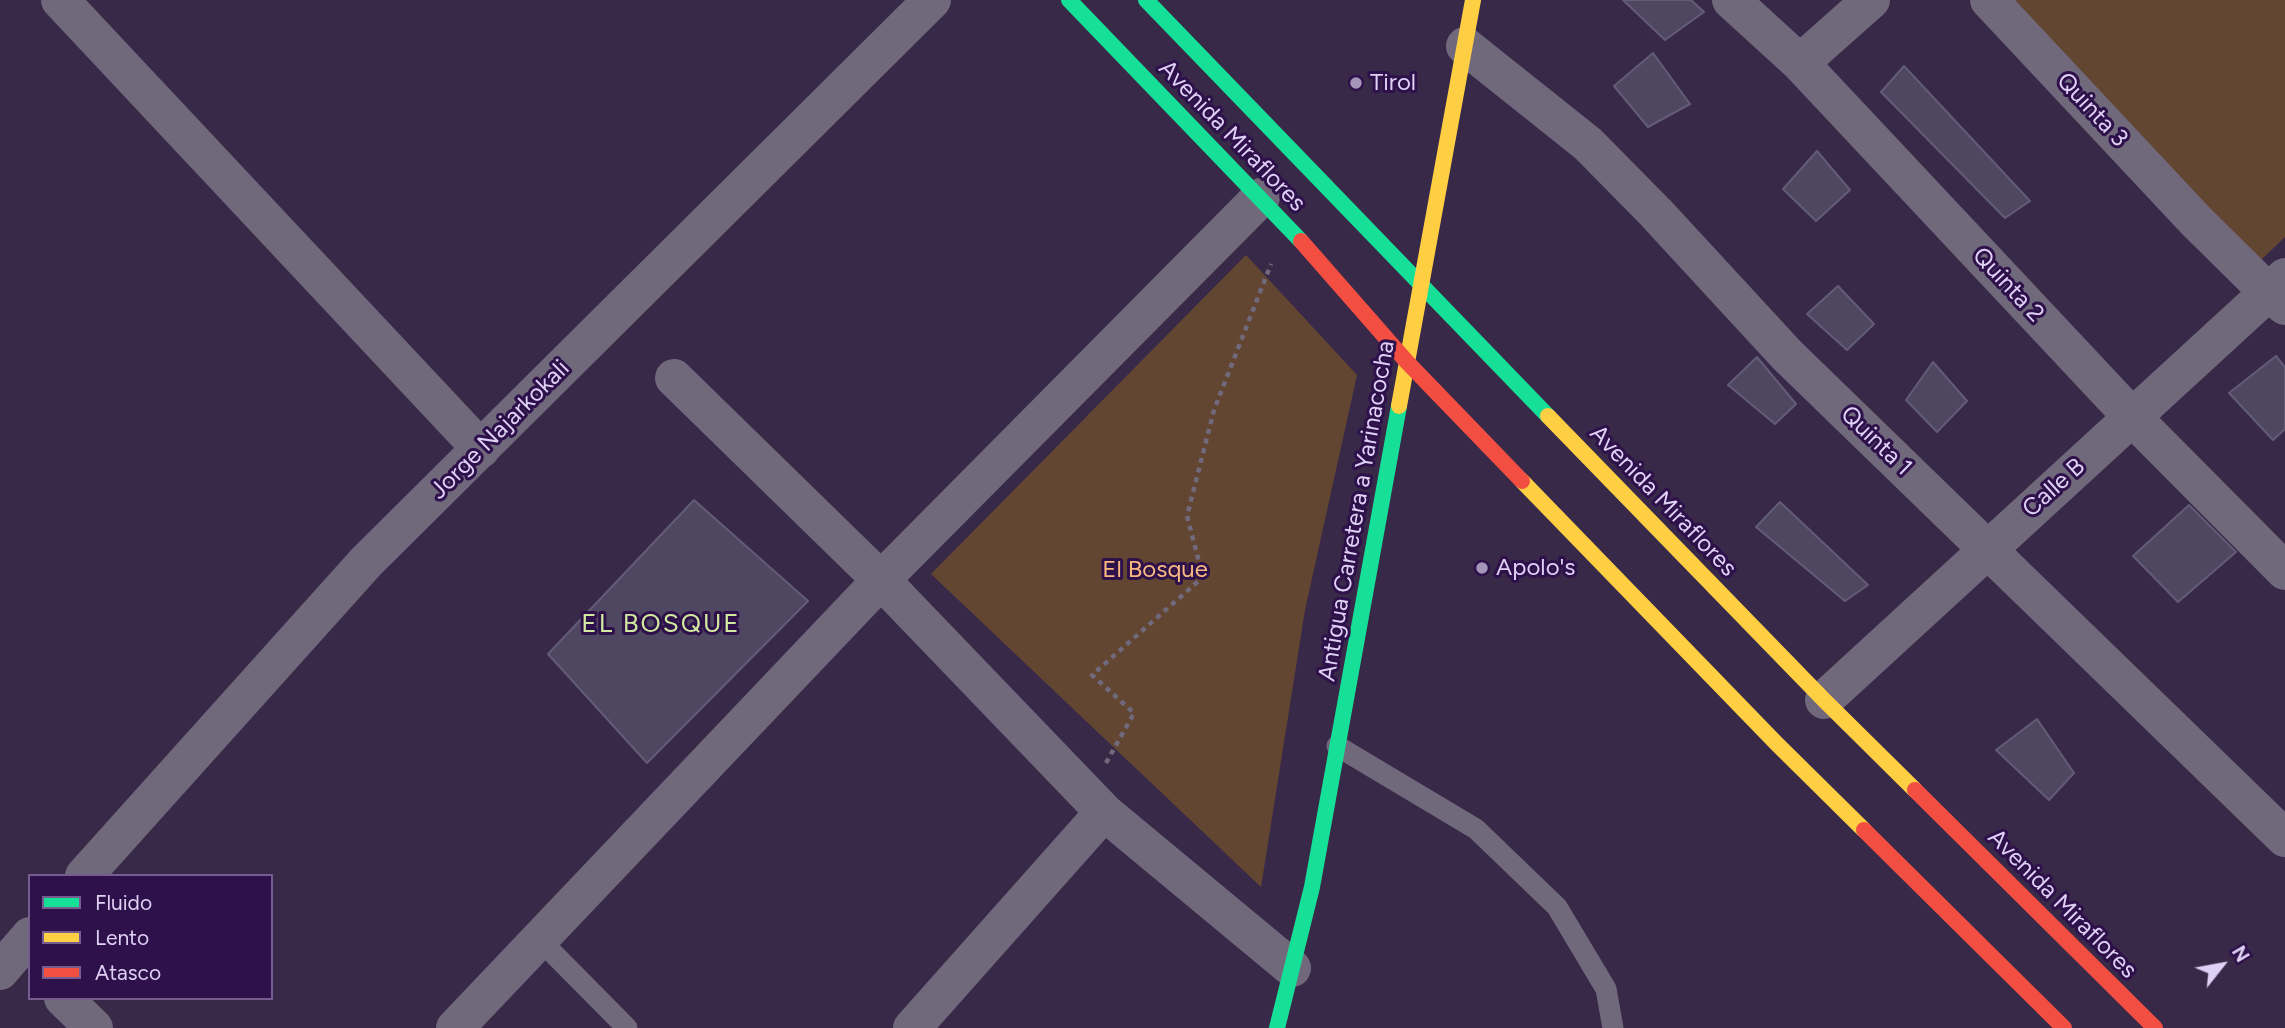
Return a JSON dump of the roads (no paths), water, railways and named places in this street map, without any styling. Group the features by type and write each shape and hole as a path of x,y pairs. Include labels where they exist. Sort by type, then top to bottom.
{"street":[{"path":"61,0 481,449"},
{"name":"Jorge Najarkokali","path":"86,874 366,562 932,0"},
{"name":"Avenida Miraflores","path":"1069,0 1274,211 1406,362 1776,743 2064,1028"},
{"name":"Avenida Miraflores","path":"1146,0 1824,700 2155,1028"},
{"name":"Antigua Carretera a Yarinacocha","path":"1277,1028 1312,887 1473,0"},
{"name":"Quinta 2","path":"1731,0 1800,64 2133,418 2285,571"},
{"path":"1800,64 1871,0"},
{"name":"Quinta 3","path":"1989,0 2196,221 2280,292"},
{"name":"Quinta 1","path":"1465,46 1588,144 1656,213 1787,355 2285,838"},
{"path":"455,1028 881,580 1274,211"},
{"name":"Calle B","path":"1824,700 2133,418 2280,292"},
{"path":"674,378 881,580 1096,804 1292,968"},
{"path":"912,1028 1096,804"},
{"path":"65,1000 94,1028"}],"lane":[{"path":"1337,746 1476,829 1557,907 1606,989 1613,1028"},
{"path":"540,940 627,1028"}],"place":[{"name":"Tirol","path":"1356,83"},
{"name":"Apolo's","path":"1482,568"}],"district":[{"name":"EL BOSQUE","path":"661,624"}],"park label":[{"name":"El Bosque","path":"1155,570"}]}
